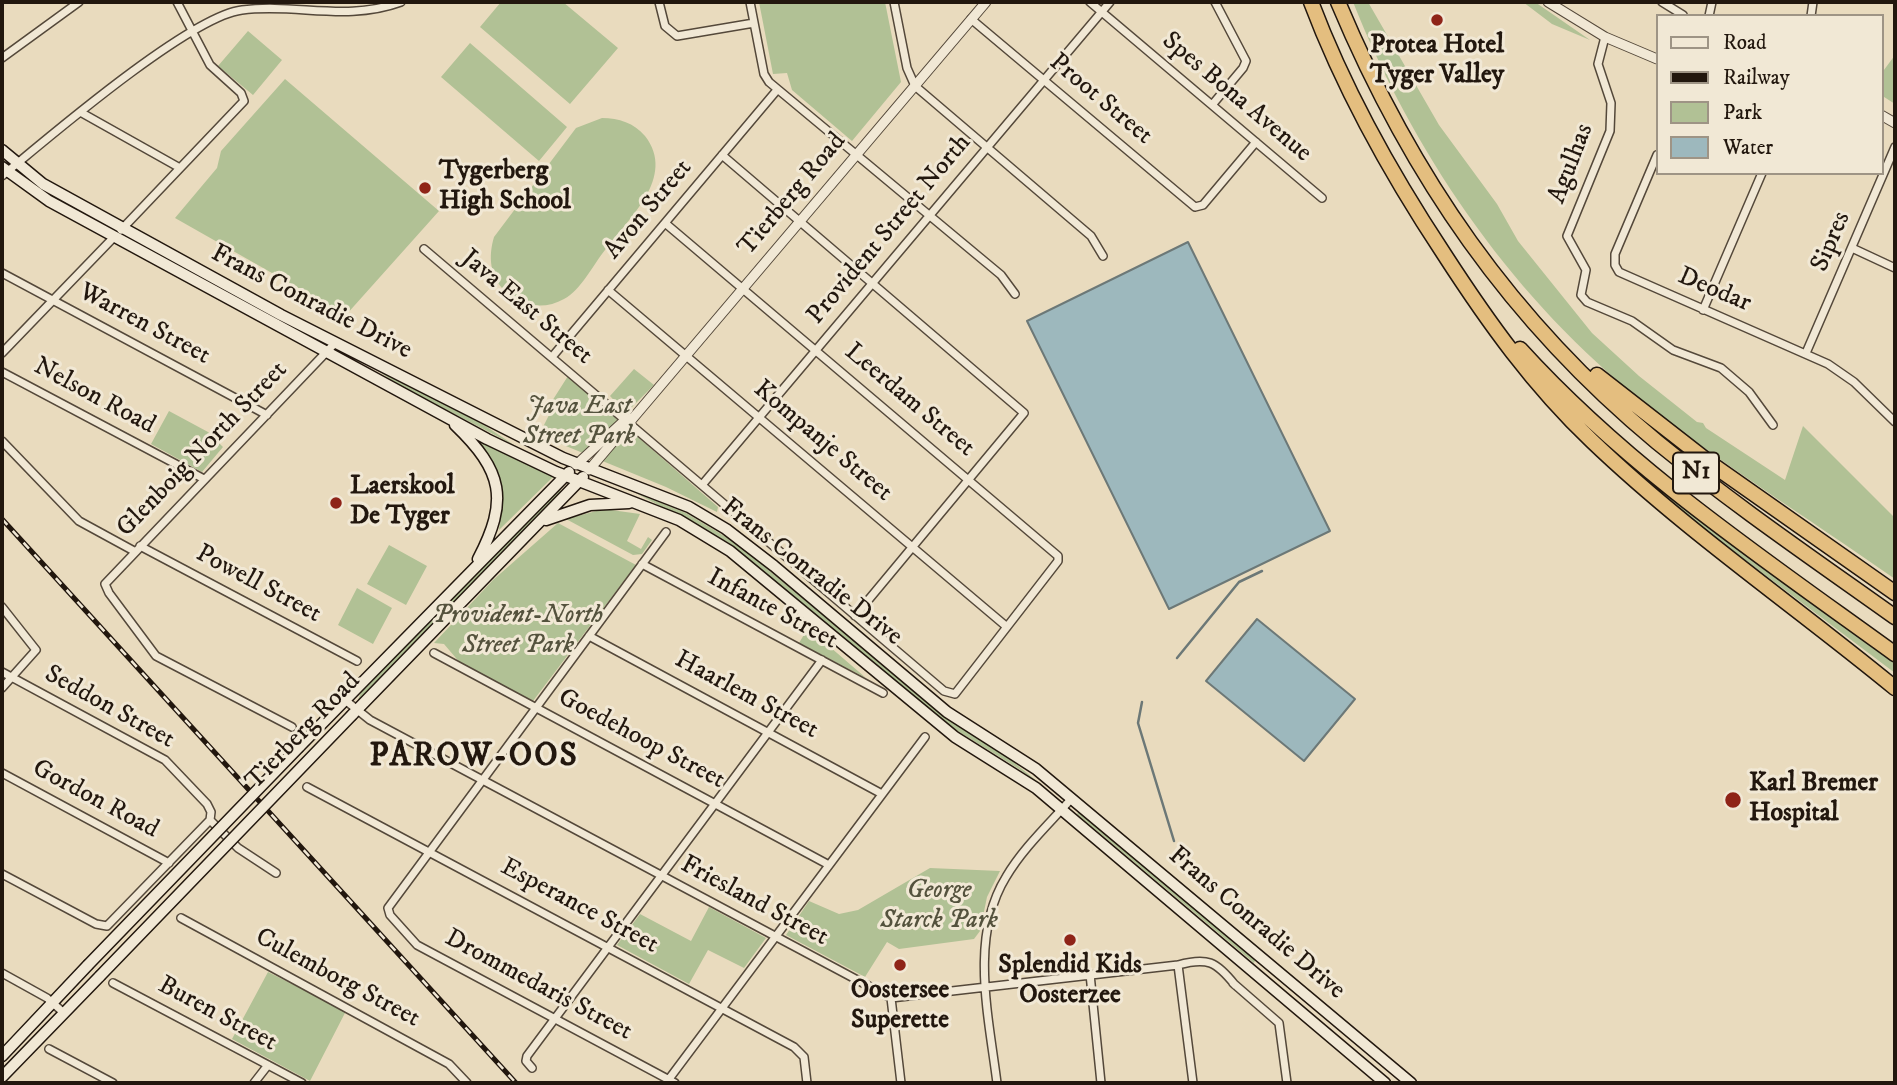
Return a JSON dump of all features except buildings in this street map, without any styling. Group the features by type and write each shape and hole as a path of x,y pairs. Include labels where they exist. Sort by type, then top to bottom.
{"highway":[{"name":"N1","path":"1311,2 1365,124 1434,240 1472,292 1531,361 1627,454 1690,505 1895,654"},
{"name":"N1","path":"1338,2 1368,74 1413,158 1452,219 1518,305 1581,373 1656,440 1706,480 1895,617"},
{"path":"1434,240 1497,335 1590,440 1693,530 1895,688"},
{"path":"1518,305 1645,415 1895,593"}],"main road":[{"name":"Frans Conradie Drive","path":"2,149 43,184 118,233"},
{"name":"Frans Conradie Drive","path":"3,172 49,201 118,233 332,347 576,465 689,507 736,536 947,712 1036,769 1072,798 1411,1083"},
{"name":"Frans Conradie Drive","path":"332,347 446,416 578,481 679,520 730,551 946,730 1021,778 1062,810 1385,1083"},
{"path":"446,416 483,455 497,487 494,525 472,570"},
{"name":"Tierberg Road","path":"2,1056 576,465"},
{"name":"Tierberg Road","path":"2,1077 589,470"},
{"path":"541,522 590,505 636,502"}],"street":[{"path":"2,58 79,2"},
{"path":"2,353 240,107 244,99 210,65 177,2"},
{"path":"3,172 193,31 242,10 275,8 337,13 377,9 401,2"},
{"path":"659,2 664,26 677,36 754,23"},
{"path":"750,2 765,77 777,90 858,153 1001,275 1015,294"},
{"path":"894,2 907,68 915,86 1091,236 1103,256"},
{"name":"Tierberg Road","path":"589,470 986,2"},
{"name":"Spes Bona Avenue","path":"1090,2 1322,198"},
{"name":"Provident Street North","path":"702,485 1110,2"},
{"path":"1212,105 1246,61 1215,2"},
{"path":"1548,2 1605,37 1656,58"},
{"path":"1662,2 1681,14"},
{"name":"Proot Street","path":"971,19 1192,205 1203,205 1256,142"},
{"name":"Agulhas","path":"1605,37 1598,64 1611,103 1610,131 1567,238 1586,270 1580,290 1583,299 1632,321 1673,350 1721,368 1749,392 1773,425"},
{"name":"Avon Street","path":"552,357 777,90"},
{"path":"82,113 180,168"},
{"name":"Sipres","path":"1806,353 1895,147"},
{"path":"722,155 1021,408 1022,419 855,616"},
{"name":"Deodar","path":"1656,157 1615,254 1615,265 1622,274 1806,353 1845,374 1895,422"},
{"path":"1703,310 1761,175"},
{"name":"Leerdam Street","path":"665,223 1057,554 1058,559 1007,627"},
{"path":"1852,248 1895,268"},
{"name":"Java East Street","path":"424,249 630,421 946,693 955,694 1007,627"},
{"name":"Warren Street","path":"2,273 267,415"},
{"name":"Kompanje Street","path":"608,290 1007,627"},
{"name":"Glenboig North Street","path":"292,727 156,656 105,588 107,580 332,347"},
{"name":"Nelson Road","path":"2,372 204,479"},
{"name":"Tierberg Road","path":"576,465 630,421"},
{"name":"Powell Street","path":"2,441 73,516 357,661"},
{"path":"428,851 666,531"},
{"name":"Infante Street","path":"642,564 883,693"},
{"path":"2,607 32,642 35,653 2,688"},
{"name":"Haarlem Street","path":"589,636 882,794"},
{"name":"Goedehoop Street","path":"434,653 828,865"},
{"path":"533,1068 526,1063 527,1056 822,660"},
{"name":"Seddon Street","path":"2,672 165,760 210,808 210,820 238,848 276,873"},
{"name":"Friesland Street","path":"343,703 355,713 891,999"},
{"path":"669,1082 925,737"},
{"name":"Gordon Road","path":"2,774 169,863"},
{"name":"Esperance Street","path":"307,787 799,1049 804,1057 807,1083"},
{"path":"997,1083 986,986 986,939 998,892 1018,860 1072,798"},
{"path":"2,874 104,926 110,924 210,820"},
{"name":"Drommedaris Street","path":"428,851 390,901 390,915 417,945 669,1082"},
{"name":"Culemborg Street","path":"181,918 449,1064 467,1083"},
{"path":"901,1083 891,999 1182,964 1208,964 1279,1023 1287,1083"},
{"path":"1182,964 1193,1083"},
{"path":"2,974 53,1003 64,1013"},
{"path":"1090,974 1101,1083"},
{"name":"Buren Street","path":"113,983 302,1083"},
{"path":"49,1049 113,1083"},
{"path":"254,1083 268,1065"}],"green space":[{"path":"501,2 563,2 618,48 570,104 480,27"},
{"path":"759,2 885,2 901,82 852,141 792,90 787,73 773,74"},
{"path":"1353,2 1368,2 1439,125 1497,204 1518,241 1592,333 1639,376 1697,422 1703,423 1706,428 1785,480 1803,426 1895,518 1895,579 1728,465 1663,417 1586,352 1544,309 1504,263 1434,164 1377,57"},
{"path":"1523,2 1535,2 1590,40 1552,24"},
{"path":"248,31 282,60 253,95 218,66"},
{"path":"470,43 567,127 539,161 441,77"},
{"path":"1895,55 1895,104 1883,96 1883,71"},
{"path":"285,79 439,211 346,315 175,218 217,168 221,151"},
{"path":"602,118 626,122 645,136 653,151 655,167 646,197 570,295 541,306 518,301 500,285 493,273 491,252 494,237 576,128"},
{"path":"368,364 484,425 514,445 399,385"},
{"path":"634,369 654,385 626,413 610,396"},
{"name":"Java East Street Park","path":"568,376 718,507 717,512 666,487 539,435 550,413 547,409"},
{"path":"169,411 208,432 223,447 202,472 151,444"},
{"path":"477,439 553,477 499,530 502,501 500,478"},
{"path":"1618,455 1691,514 1895,661 1895,673 1708,532"},
{"path":"562,486 559,495 358,700 361,692"},
{"path":"634,492 686,513 736,543 942,714 1011,760 1054,795 1019,769 948,725 729,543"},
{"path":"604,509 640,514 627,541 641,549 648,537 652,540 642,554 633,555 566,519"},
{"name":"Provident-North Street Park","path":"558,523 636,565 533,701 461,664 444,644 434,643 493,580"},
{"path":"389,545 427,566 406,605 367,584"},
{"path":"357,588 392,608 373,644 338,625"},
{"path":"808,628 866,678 799,643"},
{"path":"1079,811 1255,960 1254,963 1077,814"},
{"name":"George Starck Park","path":"930,868 1000,871 987,897 980,931 974,939 899,949 887,942 865,977 786,935 809,901 839,914 858,910"},
{"path":"709,907 766,938 744,968 708,950 689,984 617,945 640,914 691,941"},
{"path":"268,972 346,1011 310,1081 232,1039"}],"water":[{"path":"1188,242 1330,531 1169,609 1027,321"},
{"path":"1257,619 1355,699 1304,761 1206,681"}],"waterway":[{"path":"1177,658 1239,582 1262,571"},
{"path":"1142,702 1138,723 1174,841"}],"railway":[{"path":"2,519 516,1083"}],"place":[{"name":"Protea Hotel Tyger Valley","path":"1437,20"},
{"name":"Tygerberg High School","path":"425,188"},
{"name":"Laerskool De Tyger","path":"336,503"},
{"name":"Karl Bremer Hospital","path":"1733,800"},
{"name":"Splendid Kids Oosterzee","path":"1070,940"},
{"name":"Oostersee Superette","path":"900,965"}],"district":[{"name":"PAROW-OOS","path":"474,758"}]}
